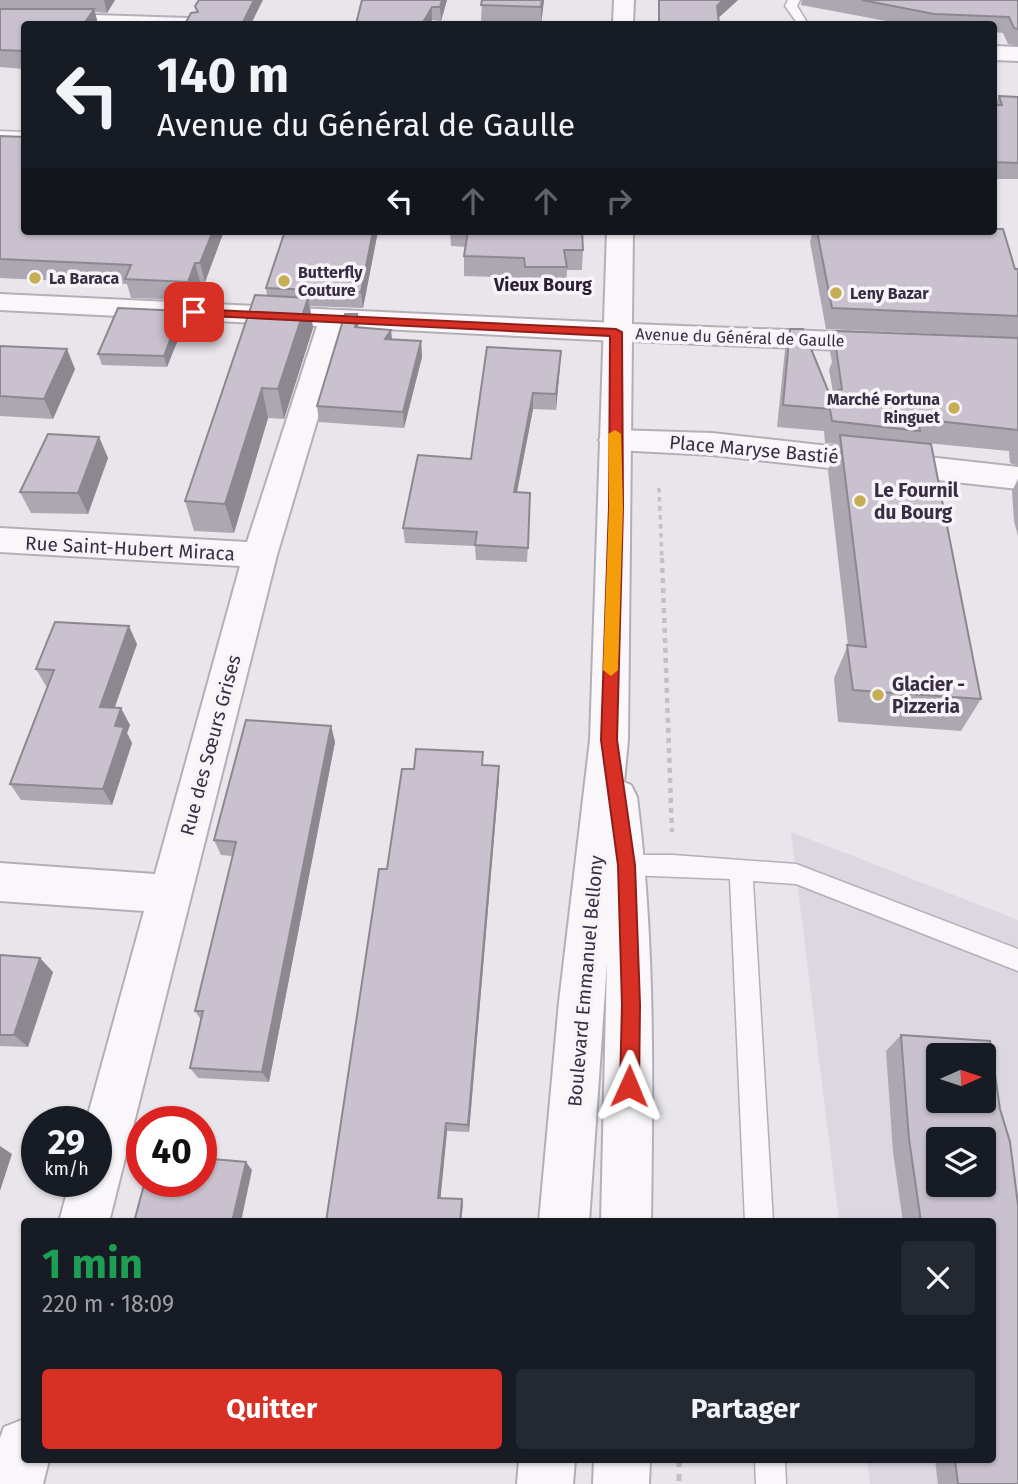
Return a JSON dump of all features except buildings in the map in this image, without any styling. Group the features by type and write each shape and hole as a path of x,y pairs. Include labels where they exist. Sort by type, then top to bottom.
{"street":[{"path":"623,21 624,0"},
{"path":"0,18 94,21"},
{"path":"997,53 1018,54"},
{"name":"Boulevard Emmanuel Bellony","path":"565,1218 581,1002 609,740 620,235"},
{"name":"Avenue du Général de Gaulle","path":"0,302 908,344"},
{"name":"Rue des Sœurs Grises","path":"112,1114 260,555 333,319"},
{"name":"Place Maryse Bastié","path":"615,440 785,451 1018,478"},
{"name":"Rue Saint-Hubert Miraca","path":"0,540 260,555"},
{"name":"Boulevard Emmanuel Bellony","path":"609,740 626,865 631,1005 626,1218"},
{"path":"0,882 170,894"},
{"path":"85,1218 91,1197"},
{"path":"15,1484 21,1459"},
{"path":"545,1484 547,1463"},
{"path":"621,1484 622,1463"}],"lane":[{"path":"794,0 791,6 801,21"},
{"path":"0,135 21,136"},
{"path":"626,865 673,865 796,874 1018,960"},
{"path":"741,869 758,1218"},
{"path":"770,1463 771,1484"}],"path":[{"path":"657,441 673,865"},
{"path":"679,1463 679,1484"}],"shaded area":[{"path":"791,832 1018,920 1018,1484 870,1484 867,1463 996,1463 996,1218 839,1218"}],"slow traffic":[{"path":"611,670 616,507 615,434"}],"place":[{"name":"La Baraca","path":"35,278"},
{"name":"Butterfly Couture","path":"284,281"},
{"name":"Leny Bazar","path":"836,293"},
{"name":"Marché Fortuna Ringuet","path":"954,408"},
{"name":"Le Fournil du Bourg","path":"860,501"},
{"name":"Glacier - Pizzeria","path":"878,695"}],"district":[{"name":"Vieux Bourg","path":"543,285"}],"route":[{"path":"194,312 616,332 616,507 609,740 626,865 631,1005 629,1086"}]}
